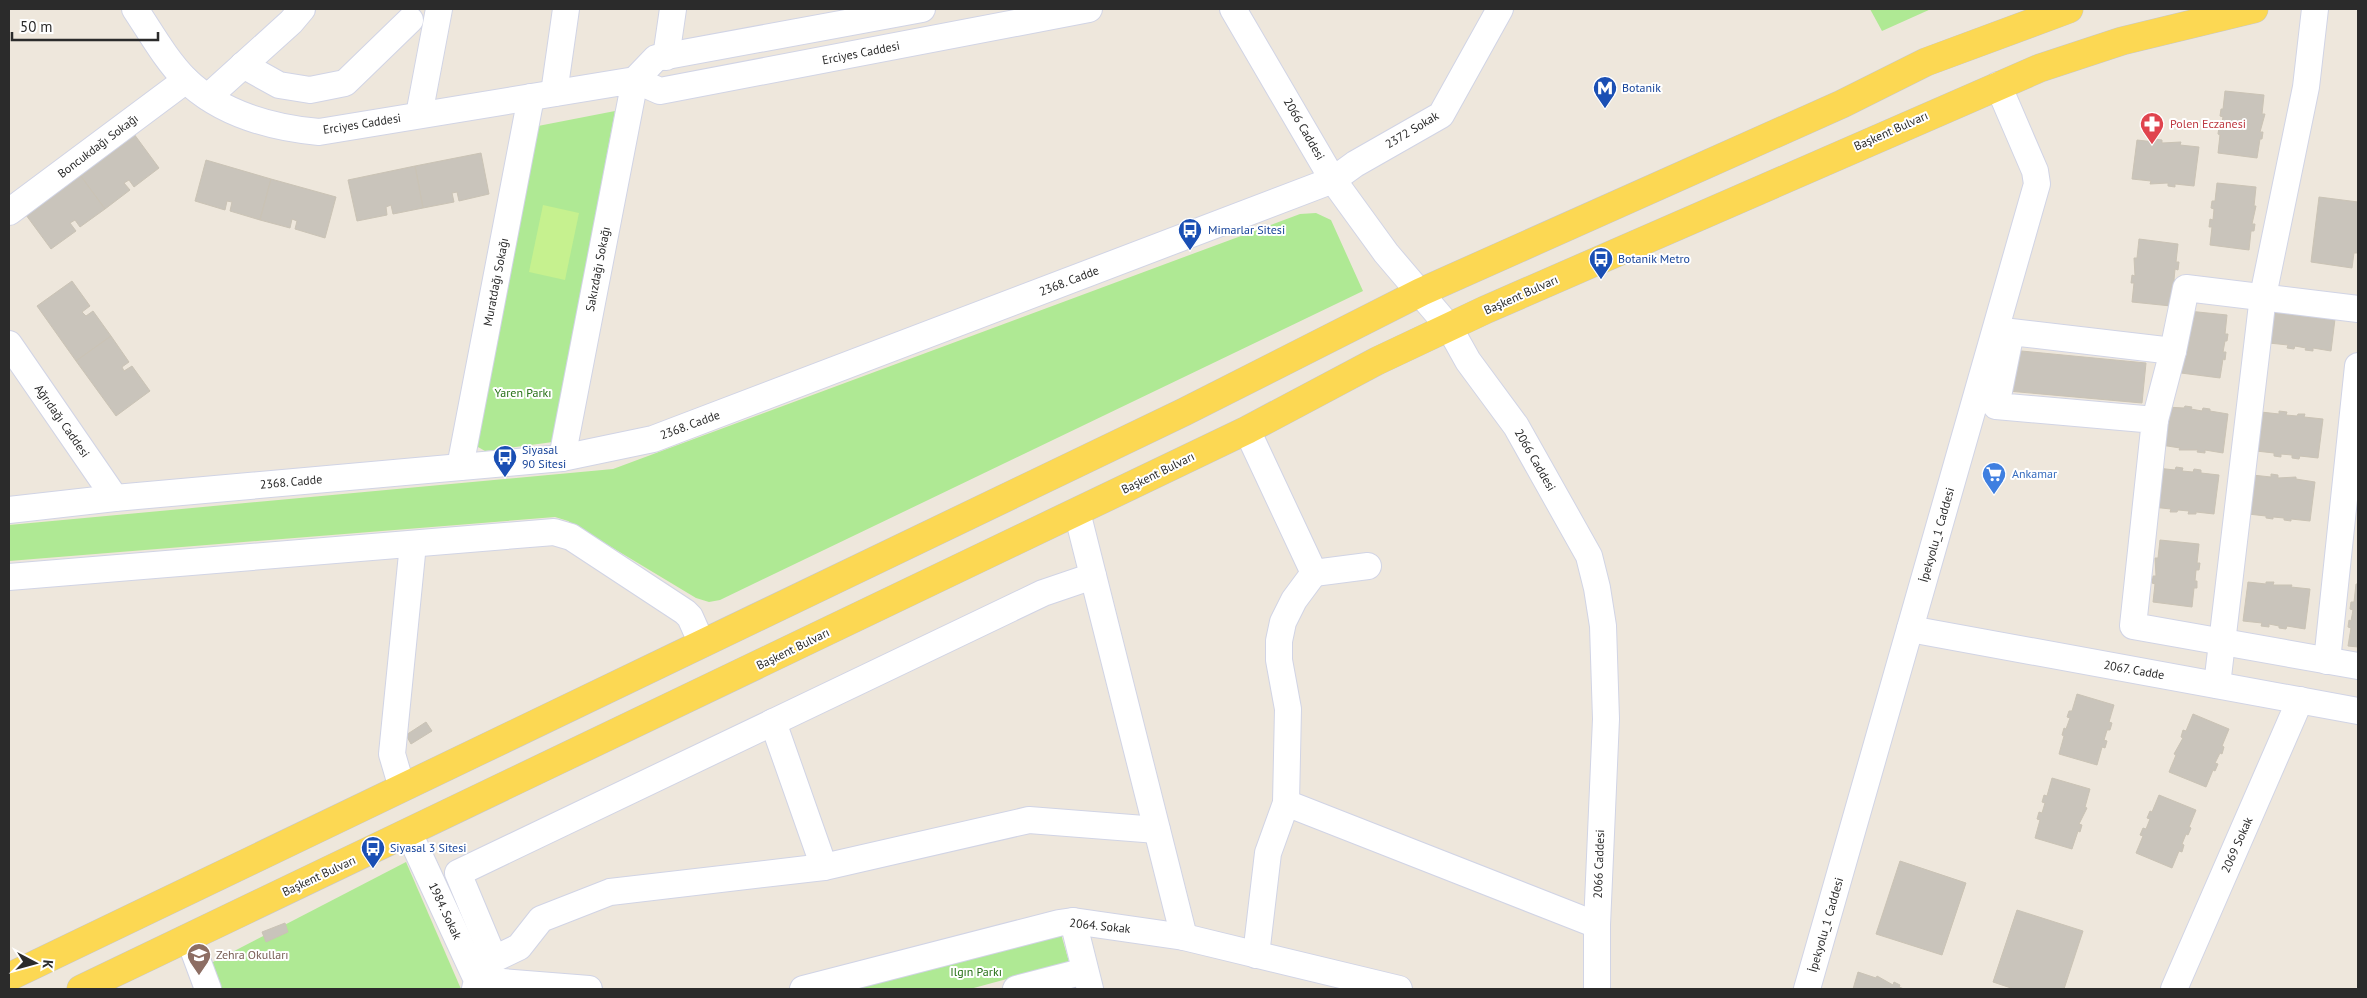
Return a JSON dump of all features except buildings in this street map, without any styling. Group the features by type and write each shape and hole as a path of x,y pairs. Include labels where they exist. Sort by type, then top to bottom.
{"main road":[{"path":"9,977 1184,412 1421,292 1842,104 1908,70 2069,9"},
{"name":"Başkent Bulvarı","path":"81,989 410,833 1247,430 1377,361 1449,327 2040,68 2122,41 2254,9"}],"street":[{"name":"Erciyes Caddesi","path":"135,9 168,58 186,80 208,97 241,114 294,130 319,132 635,80 660,92 1089,9"},
{"path":"419,115 439,9"},
{"name":"Muratdağı Sokağı","path":"460,468 543,95 566,9"},
{"path":"666,56 673,9"},
{"path":"635,80 656,58 922,9"},
{"name":"2066 Caddesi","path":"1233,9 1333,180 1386,253 1449,327 1468,361 1521,434 1589,556 1595,580 1602,626 1606,719 1596,989"},
{"name":"2372 Sokak","path":"1333,180 1355,164 1441,115 1500,9"},
{"path":"2217,685 2263,296 2306,88 2315,9"},
{"path":"208,97 243,65 291,13"},
{"path":"243,65 279,85 310,90 344,83 410,20"},
{"name":"Boncukdağı Sokağı","path":"9,212 186,80"},
{"name":"Sakızdağı Sokağı","path":"562,458 635,80"},
{"name":"İpekyolu_1 Caddesi","path":"1807,989 2037,184 2035,171 1998,85"},
{"name":"2368. Cadde","path":"9,510 115,498 562,458 625,446 680,430 1333,180"},
{"path":"2358,309 2186,288 2173,351 2155,420 2133,626 2358,666"},
{"path":"2155,420 1996,406 2011,332 2173,351"},
{"name":"Ağrıdağı Caddesi","path":"9,344 115,498"},
{"path":"2327,661 2358,366"},
{"path":"1247,430 1314,573"},
{"path":"1077,512 1184,938"},
{"path":"9,577 564,533 685,612 690,617 702,644"},
{"path":"402,788 393,760 392,748 413,544"},
{"path":"1256,955 1268,853 1286,803 1288,709 1279,660 1279,641 1283,622 1294,600 1314,573 1368,566"},
{"path":"1093,576 1042,593 458,873 494,959 519,947 541,919 610,892 824,867 1029,820 1157,830"},
{"name":"2067. Cadde","path":"1910,629 2358,710"},
{"name":"2069 Sokak","path":"2174,989 2300,700"},
{"path":"773,722 824,867"},
{"path":"1286,803 1597,925"},
{"name":"1984. Sokak","path":"410,833 476,984"},
{"path":"1016,989 1087,980 1072,921"},
{"name":"2064. Sokak","path":"803,989 1059,922 1072,921 1184,938 1399,989"},
{"path":"189,938 208,989"},
{"path":"476,984 589,989"}],"green space":[{"path":"1870,9 1931,9 1882,31"},
{"name":"Yaren Parkı","path":"615,111 553,442 485,451 478,447 476,439 538,126"},
{"path":"543,205 579,213 565,280 529,272"},
{"path":"1316,213 1331,220 1363,291 720,600 709,602 696,598 568,521 555,517 9,561 9,525 613,469 1300,214"},
{"path":"406,862 461,989 222,989 211,963"},
{"name":"Ilgın Parkı","path":"1061,934 1069,962 970,989 856,989"}],"place":[{"name":"Botanik","path":"1605,109"},
{"name":"Polen Eczanesi","path":"2152,145"},
{"name":"Mimarlar Sitesi","path":"1190,251"},
{"name":"Botanik Metro","path":"1601,280"},
{"name":"Siyasal 90 Sitesi","path":"505,478"},
{"name":"Ankamar","path":"1994,495"},
{"name":"Siyasal 3 Sitesi","path":"373,869"},
{"name":"Zehra Okulları","path":"199,976"}]}
